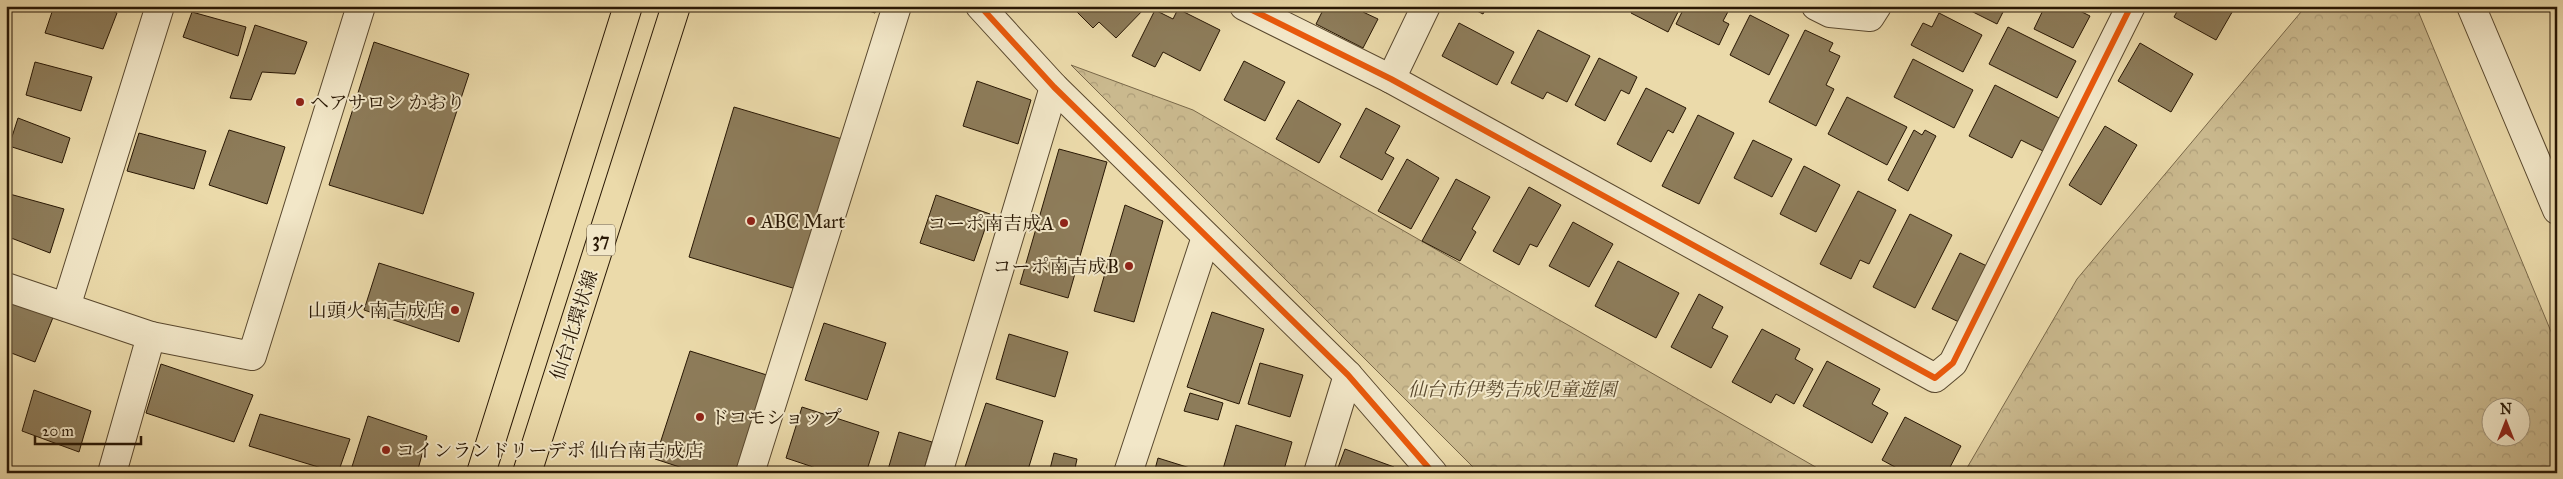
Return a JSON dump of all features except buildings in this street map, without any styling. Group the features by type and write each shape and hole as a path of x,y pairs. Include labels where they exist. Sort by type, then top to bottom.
{"main road":[{"name":"37","path":"481,473 628,6"},
{"name":"仙台北環状線","path":"527,473 676,6"}],"street":[{"path":"66,308 160,6"},
{"path":"6,287 151,336 252,356 361,6"},
{"path":"750,473 897,6"},
{"path":"980,6 1054,87 1348,375 1433,473"},
{"path":"1244,6 1391,80 1935,378 1953,363 2131,6"},
{"path":"1391,80 1426,6"},
{"path":"1816,6 1830,13 1870,18 1877,6"},
{"path":"2471,6 2557,210"},
{"path":"938,473 1054,87"},
{"path":"1128,473 1206,237"},
{"path":"112,473 151,336"},
{"path":"1318,473 1348,375"}],"green space":[{"path":"2306,6 2416,6 2557,346 2557,473 1964,473 2077,279"},
{"name":"仙台市伊勢吉成児童遊園","path":"1071,65 1193,110 1826,473 1479,473"}],"cycle path":[{"path":"980,6 1054,87 1348,375 1433,473"},
{"path":"1244,6 1391,79 1935,378 1953,363 2131,6"}],"place":[{"name":"ヘアサロン かおり","path":"300,102"},
{"name":"ABC Mart","path":"751,221"},
{"name":"コーポ南吉成A","path":"1064,223"},
{"name":"コーポ南吉成B","path":"1129,266"},
{"name":"山頭火 南吉成店","path":"455,310"},
{"name":"ドコモショップ","path":"700,417"},
{"name":"コインランドリーデポ 仙台南吉成店","path":"386,450"}]}
